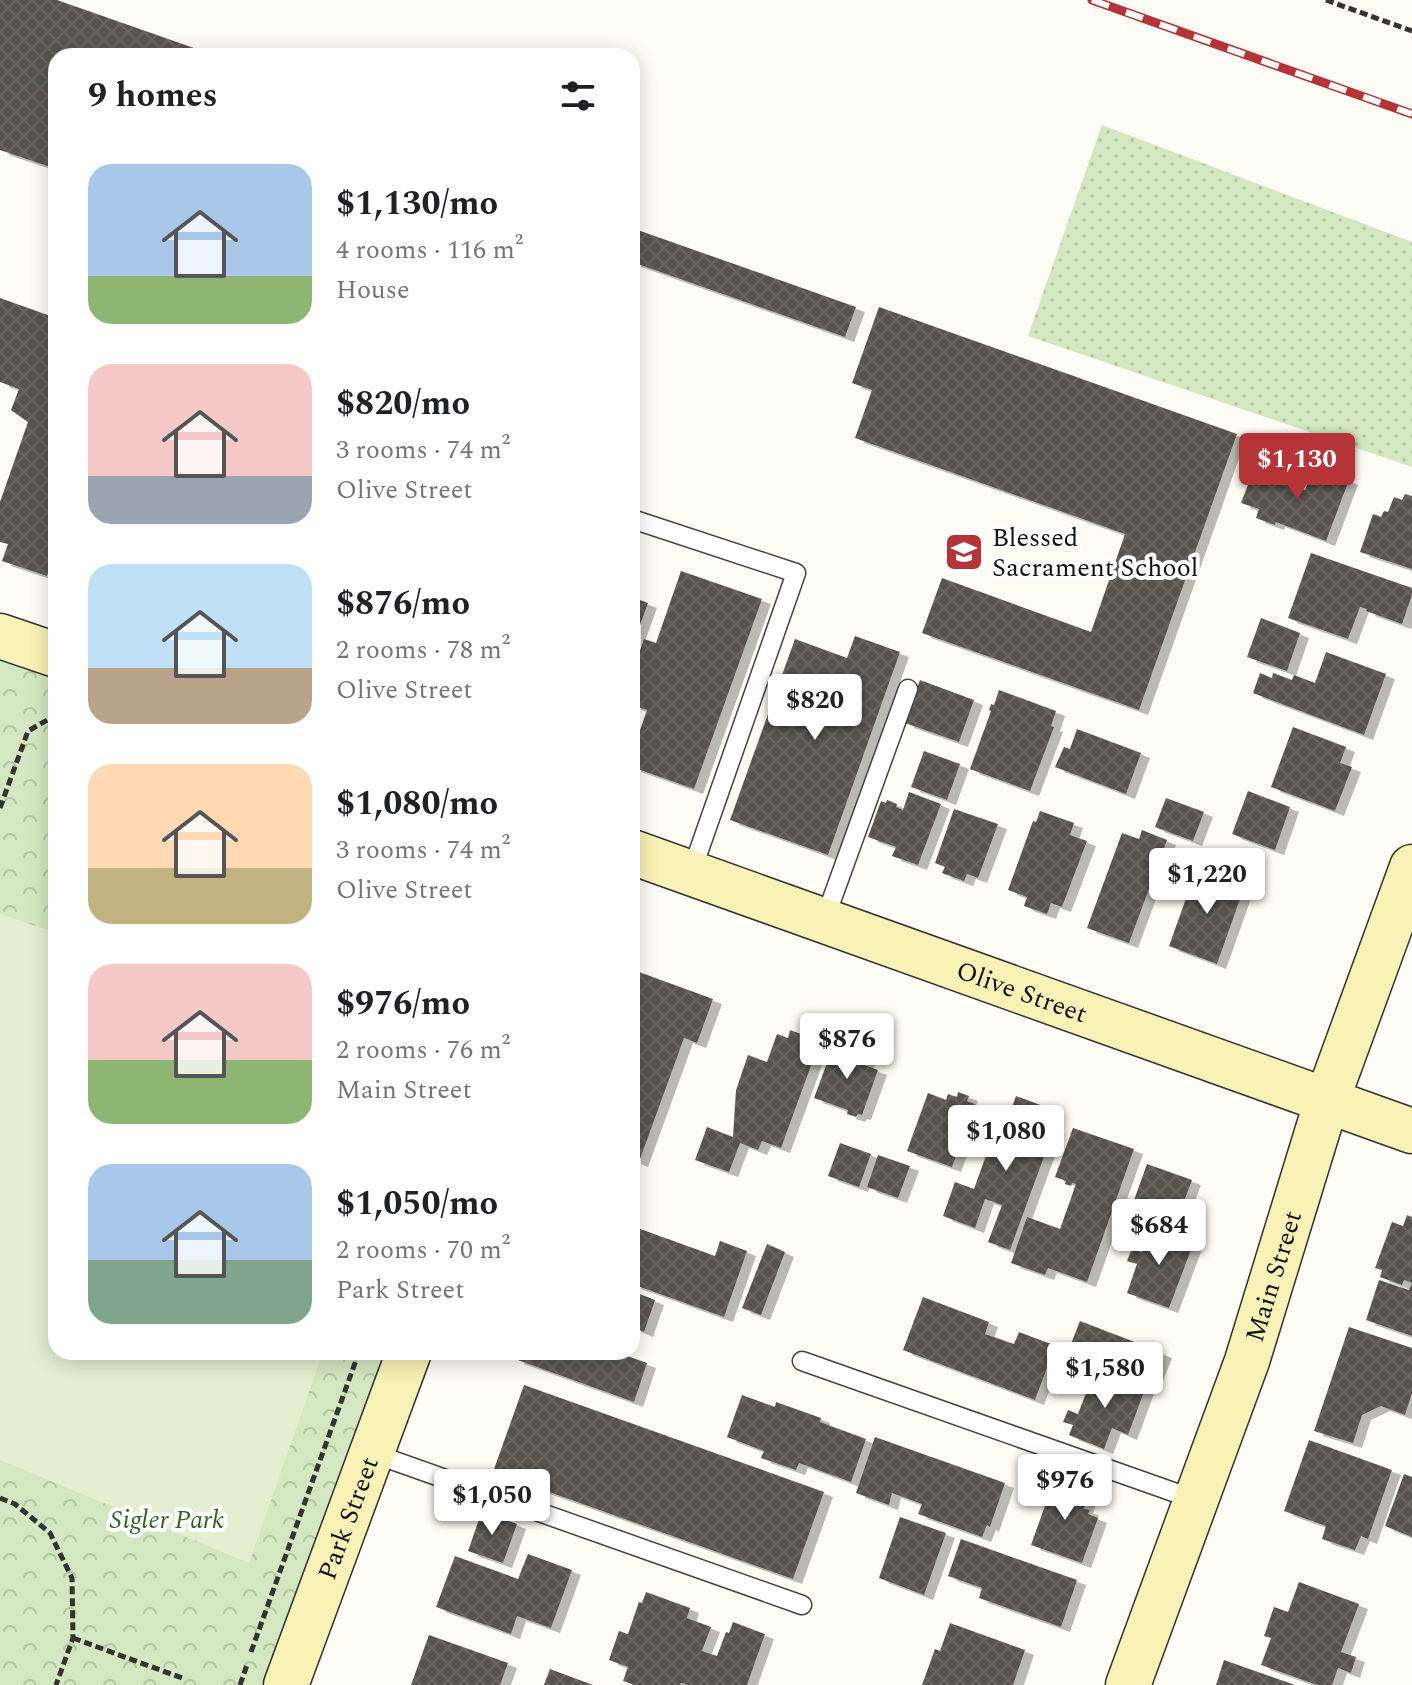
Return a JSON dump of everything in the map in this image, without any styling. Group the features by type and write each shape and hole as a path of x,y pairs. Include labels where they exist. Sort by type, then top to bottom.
{"street":[{"path":"0,636 48,652"},
{"name":"Olive Street","path":"640,855 1412,1131"},
{"name":"Main Street","path":"1134,1681 1247,1361 1327,1100 1412,867"},
{"name":"Park Street","path":"286,1685 406,1360"}],"lane":[{"path":"640,522 796,573 691,873"},
{"path":"824,921 908,689"},
{"path":"802,1361 1196,1500"},
{"path":"372,1453 802,1605"}],"path":[{"path":"1326,0 1412,31"},
{"path":"0,808 28,731 48,720"},
{"path":"240,1685 356,1360"},
{"path":"0,1498 15,1504 50,1533 72,1578 73,1638 56,1685"},
{"path":"73,1638 182,1678"}],"green space":[{"path":"1102,125 1412,242 1412,467 1028,336"},
{"name":"Sigler Park","path":"0,646 48,662 48,1360 405,1360 288,1685 0,1685"},
{"path":"0,914 48,930 48,1360 320,1360 249,1563 0,1460"}],"building":[{"path":"0,0 57,0 194,48 48,48 48,166 0,150"},
{"path":"640,231 856,307 845,337 640,265"},
{"path":"0,298 48,315 47,576 2,561 8,544 0,542 0,502 28,422 11,410 19,389 0,382"},
{"path":"879,307 1237,434 1139,710 922,633 942,578 1091,632 1125,534 855,438 872,390 852,383"},
{"path":"1256,464 1281,473 1278,480 1305,490 1314,467 1349,480 1326,541 1276,522 1275,525 1256,518 1259,509 1241,503"},
{"path":"1405,494 1412,496 1412,569 1360,552 1373,514 1381,517 1384,511 1388,512 1394,497 1402,500"},
{"path":"1311,553 1412,588 1402,624 1360,607 1348,639 1288,618"},
{"path":"681,571 762,599 694,789 640,770 640,730 647,710 640,708 640,650 644,639 656,643"},
{"path":"640,600 648,603 640,625"},
{"path":"1261,618 1300,633 1287,671 1247,657"},
{"path":"855,636 900,652 828,855 730,820 795,639 847,658"},
{"path":"1326,652 1386,674 1364,735 1253,693 1260,673 1272,678 1273,673 1292,680 1294,675 1315,683"},
{"path":"920,680 974,700 959,742 905,723"},
{"path":"999,690 1056,711 1051,726 1054,727 1030,791 970,769 991,704 994,705"},
{"path":"1293,727 1346,747 1340,763 1352,767 1335,811 1271,787"},
{"path":"1077,729 1141,753 1126,794 1055,767 1064,747 1070,749"},
{"path":"924,751 960,764 947,800 911,787"},
{"path":"1248,791 1290,807 1275,850 1232,834"},
{"path":"909,792 941,804 918,865 892,856 896,847 868,837 881,801 897,804 896,807 903,810"},
{"path":"1166,798 1204,812 1193,841 1155,827"},
{"path":"954,809 998,824 978,878 967,874 964,881 942,873 945,867 935,863"},
{"path":"1040,811 1074,823 1070,835 1087,841 1062,907 1051,903 1047,914 1024,906 1027,897 1008,890 1033,821 1036,822"},
{"path":"1142,830 1167,840 1129,943 1087,928 1122,833 1139,839"},
{"path":"1197,868 1223,877 1224,874 1231,876 1230,880 1245,885 1217,964 1169,946"},
{"path":"640,972 713,999 697,1043 684,1038 640,1159"},
{"path":"790,1030 820,1041 781,1148 762,1141 758,1150 740,1143 729,1172 695,1160 707,1127 733,1137 736,1090 748,1055 767,1062 777,1034 788,1038"},
{"path":"834,1044 867,1056 864,1065 878,1070 862,1115 847,1114 848,1110 814,1098"},
{"path":"958,1092 969,1096 967,1101 975,1104 952,1167 907,1151 928,1093 946,1100 948,1094 957,1097"},
{"path":"1016,1096 1054,1110 1040,1149 1046,1151 1010,1250 988,1242 1002,1205 985,1199 975,1228 943,1216 955,1182 974,1189 993,1136 1001,1139"},
{"path":"1073,1128 1134,1149 1087,1282 1048,1268 1045,1275 1011,1263 1027,1217 1060,1229 1076,1184 1065,1184 1066,1181 1055,1177"},
{"path":"840,1143 871,1154 859,1187 828,1176"},
{"path":"878,1155 910,1166 898,1198 867,1187"},
{"path":"1147,1164 1192,1180 1177,1220 1154,1211 1149,1225 1131,1218"},
{"path":"1407,1215 1412,1217 1412,1283 1404,1280 1402,1285 1380,1277 1382,1270 1375,1268 1392,1222 1403,1226"},
{"path":"1152,1227 1194,1242 1169,1308 1127,1293 1137,1264 1127,1261 1132,1248 1142,1252"},
{"path":"640,1229 715,1256 720,1241 747,1251 724,1317 640,1287"},
{"path":"767,1244 785,1252 761,1315 742,1308"},
{"path":"1379,1280 1409,1290 1412,1283 1412,1336 1366,1320"},
{"path":"640,1294 655,1300 644,1332 640,1330"},
{"path":"923,1297 989,1322 985,1334 1014,1344 1019,1332 1051,1344 1047,1355 1051,1357 1035,1400 903,1350"},
{"path":"1080,1321 1163,1353 1154,1376 1071,1344"},
{"path":"1349,1327 1412,1348 1412,1393 1405,1415 1381,1406 1362,1415 1353,1443 1314,1431"},
{"path":"518,1360 639,1360 647,1363 634,1402"},
{"path":"1095,1370 1145,1389 1128,1435 1112,1428 1104,1449 1069,1435 1073,1425 1063,1422 1068,1410 1078,1414"},
{"path":"524,1385 824,1492 793,1579 493,1472"},
{"path":"742,1395 775,1407 776,1402 866,1439 851,1482 799,1463 796,1470 761,1458 764,1451 727,1437"},
{"path":"875,1437 1005,1483 990,1527 987,1525 982,1537 918,1514 922,1504 892,1493 889,1505 856,1493"},
{"path":"1309,1440 1392,1470 1368,1539 1361,1536 1355,1550 1322,1539 1326,1526 1284,1511"},
{"path":"1404,1474 1412,1477 1412,1537 1385,1526"},
{"path":"1054,1479 1089,1492 1084,1509 1090,1510 1088,1514 1098,1518 1082,1563 1031,1545 1046,1503 1035,1499 1039,1488 1050,1492"},
{"path":"482,1511 517,1524 503,1563 468,1551"},
{"path":"900,1517 946,1533 924,1595 879,1578"},
{"path":"961,1539 1077,1580 1061,1627 979,1598 982,1588 948,1576"},
{"path":"528,1554 572,1570 551,1628 517,1616 511,1634 436,1607 455,1556 518,1579"},
{"path":"1299,1582 1359,1604 1341,1652 1356,1657 1351,1673 1338,1668 1332,1685 1317,1685 1261,1665 1271,1638 1264,1636 1274,1607 1288,1612"},
{"path":"646,1592 690,1608 687,1618 711,1627 702,1651 717,1656 733,1622 765,1634 747,1685 634,1685 623,1681 628,1667 609,1660 619,1631 628,1634 639,1602 642,1603"},
{"path":"950,1623 1025,1650 1013,1685 922,1685 935,1649 940,1651"},
{"path":"429,1635 508,1663 500,1685 411,1685"},
{"path":"1224,1660 1295,1685 1216,1685"},
{"path":"550,1669 593,1685 544,1685"}],"railway":[{"path":"1092,0 1412,114"}],"place":[{"name":"Blessed Sacrament School","path":"964,552"}]}
